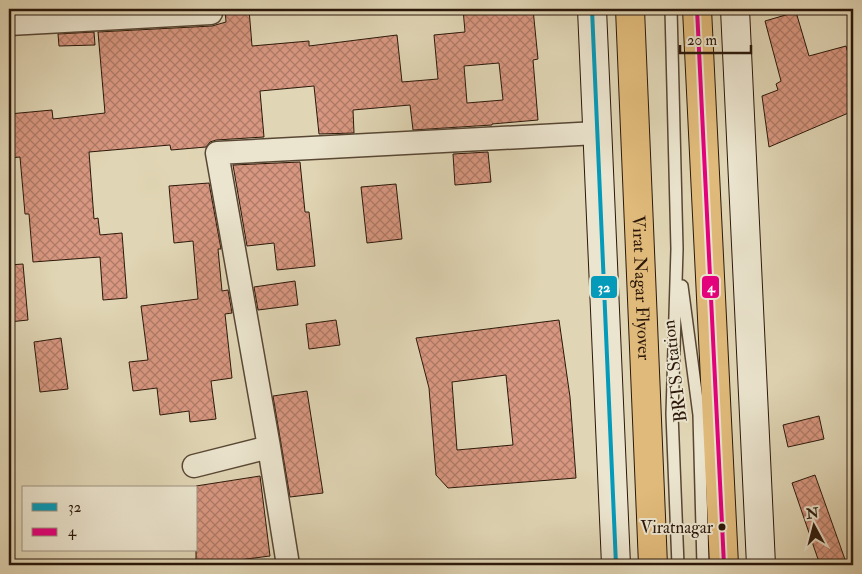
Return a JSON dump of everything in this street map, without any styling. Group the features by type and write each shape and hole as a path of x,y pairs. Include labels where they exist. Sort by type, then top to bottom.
{"main road":[{"name":"Virat Nagar Flyover","path":"630,9 653,565"},
{"path":"697,9 724,565"}],"street":[{"path":"592,9 616,565"},
{"path":"735,9 761,565"},
{"path":"9,24 212,13"},
{"path":"288,565 217,153 597,133"},
{"path":"194,466 269,447"}],"lane":[{"path":"671,9 677,250"},
{"name":"BRTS Station","path":"677,250 672,414 678,565"},
{"name":"BRTS Station","path":"677,250 699,415 704,565"}],"building":[{"path":"225,9 249,9 252,46 309,41 309,46 397,35 402,82 438,79 434,35 465,32 463,9 533,9 538,59 533,60 538,120 413,130 410,105 353,110 354,133 319,134 314,86 260,91 264,137 216,140 210,142 206,147 171,150 170,145 89,152 94,219 98,218 100,235 122,233 127,298 103,300 100,257 33,262 29,214 25,214 20,157 9,158 9,114 52,110 53,119 105,113 98,32 212,26 226,22","holes":["499,63 503,100 467,103 464,66"]},
{"path":"796,12 809,56 846,46 853,72 853,111 769,147 762,96 778,90 776,84 781,81 765,21"},
{"path":"94,32 95,45 59,46 58,34"},
{"path":"488,152 491,182 455,185 453,154"},
{"path":"300,162 305,212 309,212 315,266 277,270 274,243 247,246 233,165"},
{"path":"209,183 221,249 218,249 222,291 228,290 232,313 225,314 232,378 211,381 216,419 190,422 189,411 160,415 157,388 133,391 129,362 148,360 141,306 198,299 193,241 174,243 169,186"},
{"path":"396,184 402,239 367,243 361,187"},
{"path":"23,264 28,320 9,322 9,265"},
{"path":"295,281 298,305 258,310 254,287"},
{"path":"336,320 340,345 309,349 306,324"},
{"path":"559,320 570,397 576,478 448,488 436,475 429,388 416,338","holes":["506,375 513,445 457,450 452,382"]},
{"path":"61,338 68,389 40,392 34,342"},
{"path":"307,391 323,493 290,497 273,396"},
{"path":"819,416 824,439 788,447 783,425"},
{"path":"815,475 847,565 820,565 792,483"},
{"path":"260,476 270,556 215,563 216,565 196,565 196,552 198,552 198,486 196,486"}],"transit line":[{"name":"32","path":"592,9 616,565"},
{"name":"4","path":"697,9 724,565"}],"place":[{"name":"Viratnagar","path":"722,527"}]}
